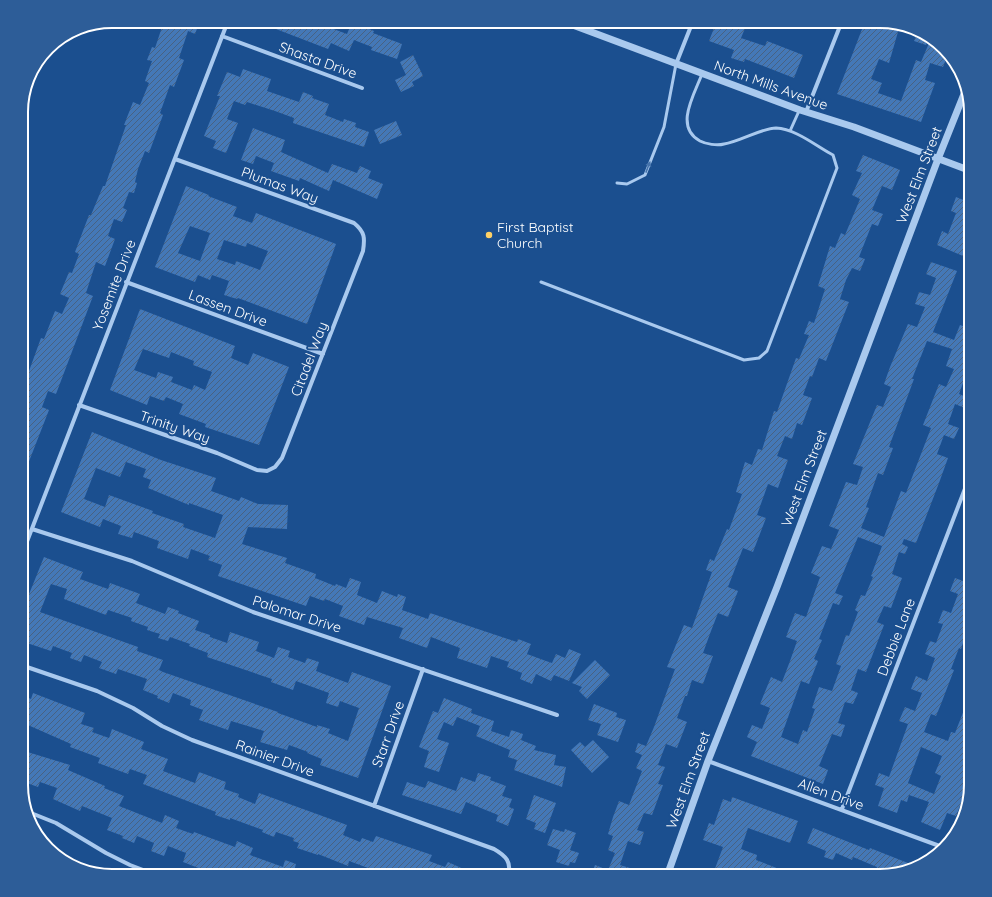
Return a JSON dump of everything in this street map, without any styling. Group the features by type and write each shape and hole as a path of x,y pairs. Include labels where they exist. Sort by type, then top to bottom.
{"street":[{"name":"Yosemite Drive","path":"28,539 225,28"},
{"name":"North Mills Avenue","path":"581,28 803,111 964,168"},
{"path":"676,64 690,28"},
{"path":"803,111 839,28"},
{"name":"Shasta Drive","path":"222,36 362,88"},
{"name":"West Elm Street","path":"669,869 708,761 777,586 962,98"},
{"name":"Plumas Way","path":"174,159 354,223 362,229 365,238 364,244"},
{"name":"Citadel Way","path":"262,470 267,471 275,467 282,458 363,252 364,244"},
{"name":"Lassen Drive","path":"126,282 323,354"},
{"name":"Trinity Way","path":"79,405 262,470"},
{"name":"Debbie Lane","path":"842,810 964,490"},
{"name":"Palomar Drive","path":"32,529 132,561 253,612 557,715"},
{"name":"Rainier Drive","path":"28,667 97,691 133,708 162,726 192,740 494,849 506,856 509,862 510,869"},
{"name":"Starr Drive","path":"374,806 424,669"},
{"name":"Allen Drive","path":"708,761 938,845"},
{"path":"33,814 56,823 106,853 141,869"}],"lane":[{"path":"617,183 627,184 645,175 664,127 676,64"},
{"path":"541,282 744,360 759,358 767,351 837,168 833,155 790,131 775,128 723,145 704,143 692,137 687,128 686,119 702,74"},
{"path":"790,131 803,111"}],"building":[{"path":"162,28 197,28 195,34 188,31 179,58 184,60 174,87 170,85 160,113 163,115 149,153 145,151 138,169 135,182 137,183 134,193 129,192 123,208 127,210 122,222 114,219 108,236 115,239 105,266 96,262 86,293 93,296 56,394 48,391 42,407 49,410 28,464 28,374 41,338 44,339 55,311 62,314 69,298 60,294 69,272 72,273 79,254 75,252 89,215 91,215 103,186 105,186 126,125 124,125 133,102 140,105 149,83 145,81 152,61 147,60 152,47 155,48"},
{"path":"273,28 331,28 347,34 350,28 367,28 374,31 373,33 402,44 397,59 371,50 372,47 354,40 349,51 331,43 328,49"},
{"path":"714,28 745,28 741,38 765,46 767,41 803,55 794,78 745,59 744,62 731,58 734,50 709,41"},
{"path":"862,28 898,30 889,63 879,59 871,79 882,83 878,93 901,101 916,60 921,62 929,44 946,60 943,67 930,63 925,80 935,83 921,122 837,94"},
{"path":"916,36 927,42 926,45 914,41"},
{"path":"413,55 423,76 412,82 414,86 401,92 395,80 406,75 400,62"},
{"path":"243,69 271,79 267,91 299,102 303,92 313,96 312,98 329,104 325,115 343,122 344,119 356,123 355,127 369,132 364,147 293,123 294,118 275,111 247,102 245,105 234,101 227,119 238,123 226,153 213,148 216,141 204,136 220,96 217,96 227,72 240,77"},
{"path":"396,121 402,135 380,144 374,130"},
{"path":"253,128 285,140 281,152 328,173 332,164 357,173 360,166 371,171 368,178 383,184 377,199 333,180 329,191 300,178 299,181 271,171 274,163 256,156 253,164 241,160"},
{"path":"863,155 900,170 892,190 882,186 872,210 883,214 878,226 872,224 859,257 865,259 860,271 852,268 846,280 840,299 849,302 826,361 819,358 812,377 810,376 803,395 812,398 802,425 797,423 792,439 785,436 777,456 788,460 778,488 768,484 757,515 766,518 753,552 743,548 728,587 738,591 728,617 718,613 711,631 703,653 713,656 703,684 692,680 687,696 685,696 677,718 687,722 677,748 666,744 658,765 665,767 658,784 663,785 652,815 644,813 637,830 644,832 640,845 628,841 620,865 630,869 608,869 615,853 608,850 613,836 608,834 613,817 619,801 629,805 642,771 636,768 642,755 635,752 638,743 646,746 654,727 675,669 667,667 684,625 692,628 712,572 706,570 710,559 714,561 727,529 729,530 742,494 736,492 745,462 752,465 758,449 762,450 774,411 777,412 796,358 799,359 809,335 804,334 809,321 814,323 825,289 818,286 830,246 835,248 841,233 845,235 860,199 852,195 862,173 856,171"},
{"path":"186,186 237,207 233,216 252,223 256,213 336,244 307,324 238,298 224,295 229,281 212,275 210,280 198,275 195,282 155,267","holes":["190,226 210,233 200,261 178,253","224,240 246,247 247,243 268,251 260,270 236,261 235,265 217,259"]},
{"path":"956,197 964,200 963,256 937,245 942,231 948,234 956,213 951,211"},
{"path":"931,262 957,271 933,332 954,340 960,325 964,326 964,380 959,394 964,396 964,408 955,404 948,424 959,428 954,439 944,435 937,454 948,458 916,543 904,539 902,544 908,547 905,554 899,552 892,574 902,578 891,608 884,606 877,622 884,625 866,672 858,669 851,690 858,693 853,704 845,702 838,723 845,725 841,737 832,734 819,766 828,770 823,784 751,756 757,742 747,737 752,725 762,729 770,708 760,704 771,677 782,682 797,641 786,637 795,613 806,617 820,577 811,573 822,546 831,549 839,530 829,526 846,482 857,485 863,467 853,464 877,405 883,407 891,387 884,384 890,367 908,324 917,327 925,307 915,304 919,292 930,295 936,278 926,274","holes":["927,341 952,349 946,366 954,369 946,387 939,384 923,425 931,428 906,493 901,491 884,537 861,528 869,508 866,507 878,473 883,475 893,448 889,447 914,379 912,379","858,537 882,546 871,576 873,577 865,596 861,595 855,610 858,612 849,636 846,635 836,664 841,666 832,691 819,687 812,708 815,709 807,732 803,730 798,744 781,737 801,681 809,684 818,661 814,659 822,640 819,639 833,603 839,605 843,596 835,593"]},
{"path":"140,309 235,346 231,358 248,365 253,353 289,367 259,445 205,427 206,424 179,414 183,404 166,397 164,401 150,396 147,405 110,390","holes":["143,349 169,358 171,352 194,361 193,365 212,372 205,390 194,385 192,390 171,382 173,377 158,372 156,378 134,370"]},
{"path":"92,432 161,460 216,478 211,491 239,501 241,497 258,504 288,505 287,529 248,527 242,544 287,558 285,563 316,574 315,578 335,586 336,584 346,588 350,578 361,582 357,595 377,603 382,591 397,597 398,594 406,597 402,610 428,619 430,613 517,642 518,639 531,644 527,654 552,663 556,654 565,658 569,649 581,654 569,681 554,675 551,681 536,674 532,684 520,679 522,673 507,667 509,662 491,656 487,668 457,658 460,648 431,637 427,648 399,638 403,628 367,617 364,625 339,616 343,606 325,599 324,601 310,596 306,606 218,576 222,565 208,560 210,556 191,549 188,559 157,548 159,541 134,532 132,538 118,534 121,526 103,519 100,527 61,512","holes":["126,462 146,469 143,477 151,480 148,488 189,505 189,503 223,515 215,538 183,527 184,524 152,513 153,511 109,495 105,507 84,499 96,468 120,477"]},
{"path":"44,557 83,572 80,579 108,589 110,583 140,594 136,603 165,614 168,607 179,611 178,613 199,621 195,630 210,635 210,637 227,643 230,632 259,642 256,651 274,658 278,647 290,651 288,657 305,663 307,658 319,662 316,671 348,683 352,672 391,686 358,778 320,765 322,759 289,745 287,750 260,742 264,731 231,721 228,730 199,720 203,710 190,705 191,700 173,693 169,703 157,698 158,696 143,690 147,679 118,669 116,674 99,668 102,662 84,655 81,662 70,658 72,653 53,646 51,651 28,643 28,597","holes":["51,584 67,589 64,599 106,615 108,610 132,618 131,621 148,627 147,630 160,634 158,638 168,641 170,637 190,644 189,646 208,653 207,657 272,679 271,682 293,690 296,681 329,693 326,703 338,707 340,701 359,708 348,741 328,733 330,729 317,725 317,727 163,672 159,670 163,660 137,651 138,647 40,612"]},
{"path":"955,578 964,581 964,640 961,649 959,648 951,669 954,670 936,716 931,714 924,732 948,741 951,732 955,733 964,710 964,790 962,801 956,816 947,813 940,830 921,822 929,802 909,795 907,802 901,800 897,813 878,806 884,788 875,785 879,773 889,777 908,724 899,721 905,707 915,711 922,693 911,689 916,676 927,681 935,658 925,654 930,641 936,643 943,624 938,623 943,610 951,613 958,594 950,591","holes":["921,747 942,756 935,773 941,776 934,794 908,783"]},
{"path":"595,660 610,675 587,699 579,691 582,687 572,683"},
{"path":"33,693 85,713 81,724 94,728 92,732 109,738 112,729 144,742 141,749 168,759 163,771 195,783 199,772 226,782 224,789 239,794 238,797 255,804 259,793 347,825 343,835 360,842 362,838 373,842 376,836 432,855 429,861 445,867 448,862 464,869 371,869 349,861 348,866 318,854 297,848 299,843 293,841 294,838 276,832 274,837 262,832 263,830 230,818 230,820 215,815 216,812 143,784 147,775 130,769 128,774 98,763 100,758 70,747 71,744 28,725 28,698 31,699"},
{"path":"444,698 472,709 471,713 494,721 491,731 509,737 511,730 523,734 521,740 536,746 534,750 556,755 554,765 566,767 562,787 514,770 517,760 508,757 510,750 476,736 480,726 457,717 453,726 444,722 437,739 449,743 439,772 424,767 429,751 419,747 433,711 438,713"},
{"path":"594,704 617,713 616,717 626,720 618,742 597,735 601,724 588,720"},
{"path":"593,740 609,757 592,773 571,750 580,742 585,747"},
{"path":"28,752 70,765 68,770 124,796 119,806 162,823 165,815 179,821 176,828 193,834 194,832 235,847 237,841 253,848 250,855 283,867 285,860 296,864 295,869 201,869 183,862 186,853 168,846 164,856 151,851 154,843 137,836 134,843 122,838 123,836 107,830 112,818 82,806 80,811 53,799 57,788 40,782 38,787 28,783"},
{"path":"478,773 491,777 490,780 506,786 502,796 512,799 509,807 514,809 508,826 496,821 498,815 466,802 461,814 402,795 407,782 425,788 428,781 456,791 461,777 475,782"},
{"path":"534,795 556,803 545,833 534,829 536,823 526,819"},
{"path":"732,797 798,821 790,843 748,828 741,849 757,855 756,860 779,869 715,869 723,847 703,840 709,823 714,825 723,799 731,802"},
{"path":"813,828 869,850 870,848 910,864 885,869 876,869 877,867 853,857 852,860 836,853 833,860 824,857 826,851 807,843"},
{"path":"553,829 564,832 565,829 576,833 570,850 579,853 575,863 570,862 569,866 556,862 560,850 547,845"},
{"path":"595,865 605,869 594,869"}],"place":[{"name":"First Baptist Church","path":"489,235"}]}
